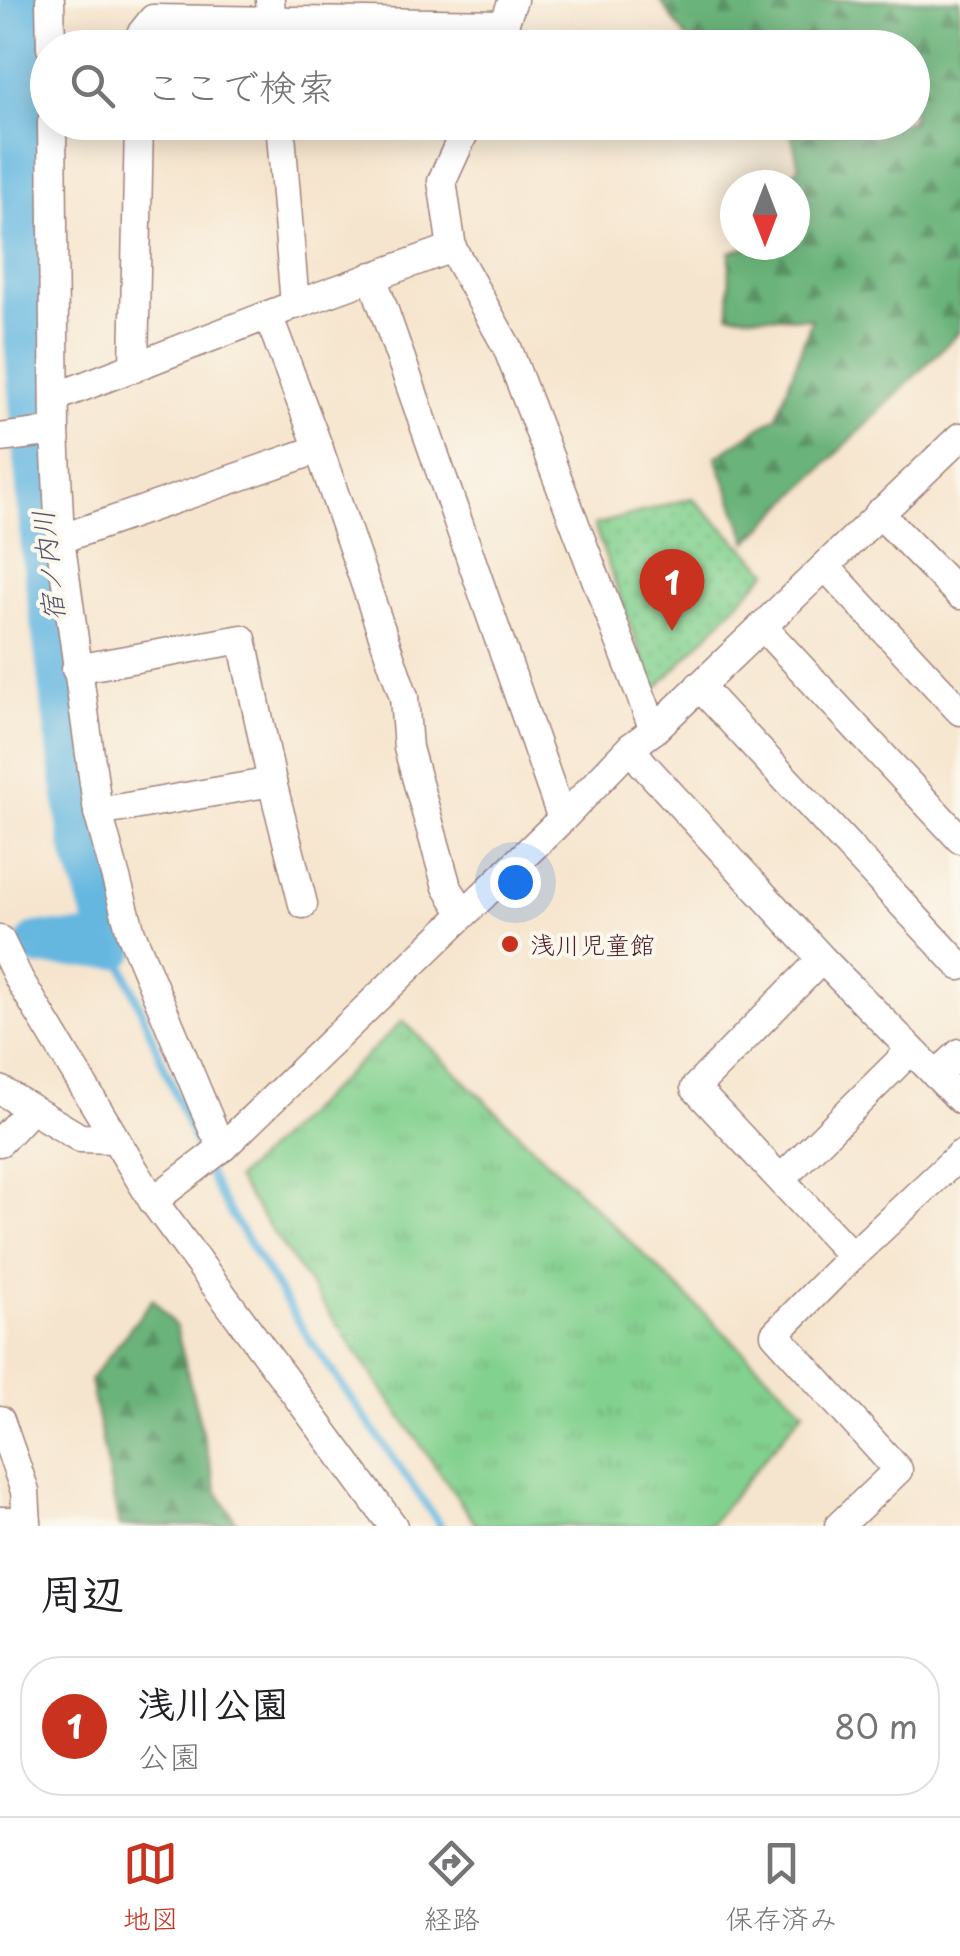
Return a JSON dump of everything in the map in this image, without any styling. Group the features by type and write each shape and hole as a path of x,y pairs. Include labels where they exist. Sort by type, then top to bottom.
{"street":[{"path":"50,0 50,30"},
{"path":"144,30 153,19 503,24"},
{"path":"52,140 56,397 48,432 76,669 98,812 131,934 198,1096 212,1157"},
{"path":"134,368 139,140"},
{"path":"280,140 282,310 319,449 404,698 408,748 447,887 462,912"},
{"path":"461,140 442,180 452,248 506,347 654,730"},
{"path":"56,397 452,248"},
{"path":"372,276 562,819"},
{"path":"0,438 48,432"},
{"path":"153,1202 212,1157 562,819 631,747 654,730 960,437"},
{"path":"60,540 319,449"},
{"path":"879,513 960,595"},
{"path":"824,566 960,711"},
{"path":"762,626 960,839"},
{"path":"76,669 242,639 303,904"},
{"path":"699,686 960,966"},
{"path":"631,747 642,764 822,959 960,1100"},
{"path":"98,812 272,782"},
{"path":"0,940 153,1202 392,1526"},
{"path":"822,959 694,1088 852,1256"},
{"path":"782,1178 910,1052"},
{"path":"936,1075 960,1053"},
{"path":"0,1090 80,1138 114,1138"},
{"path":"0,1142 30,1110"},
{"path":"838,1526 898,1470 775,1334 960,1155"},
{"path":"0,1420 25,1491 18,1523"}],"green space":[{"path":"660,0 960,0 960,331 748,542 716,457 777,416 812,319 729,314 730,260 810,260 810,170 796,170 799,167 793,140 930,140 930,30 680,30"},
{"path":"692,498 768,571 654,691 594,525"},
{"path":"403,1021 804,1410 709,1526 477,1526 236,1179"},
{"path":"153,1299 176,1327 217,1492 239,1526 119,1526 90,1380"}],"waterway":[{"name":"宿ノ内川","path":"21,0 25,319 44,555 82,841 115,946 39,944"},
{"path":"115,946 200,1155"},
{"path":"206,1167 219,1195 306,1334 441,1526"}],"place":[{"name":"浅川公園","path":"672,631"},
{"name":"浅川児童館","path":"510,944"}]}
